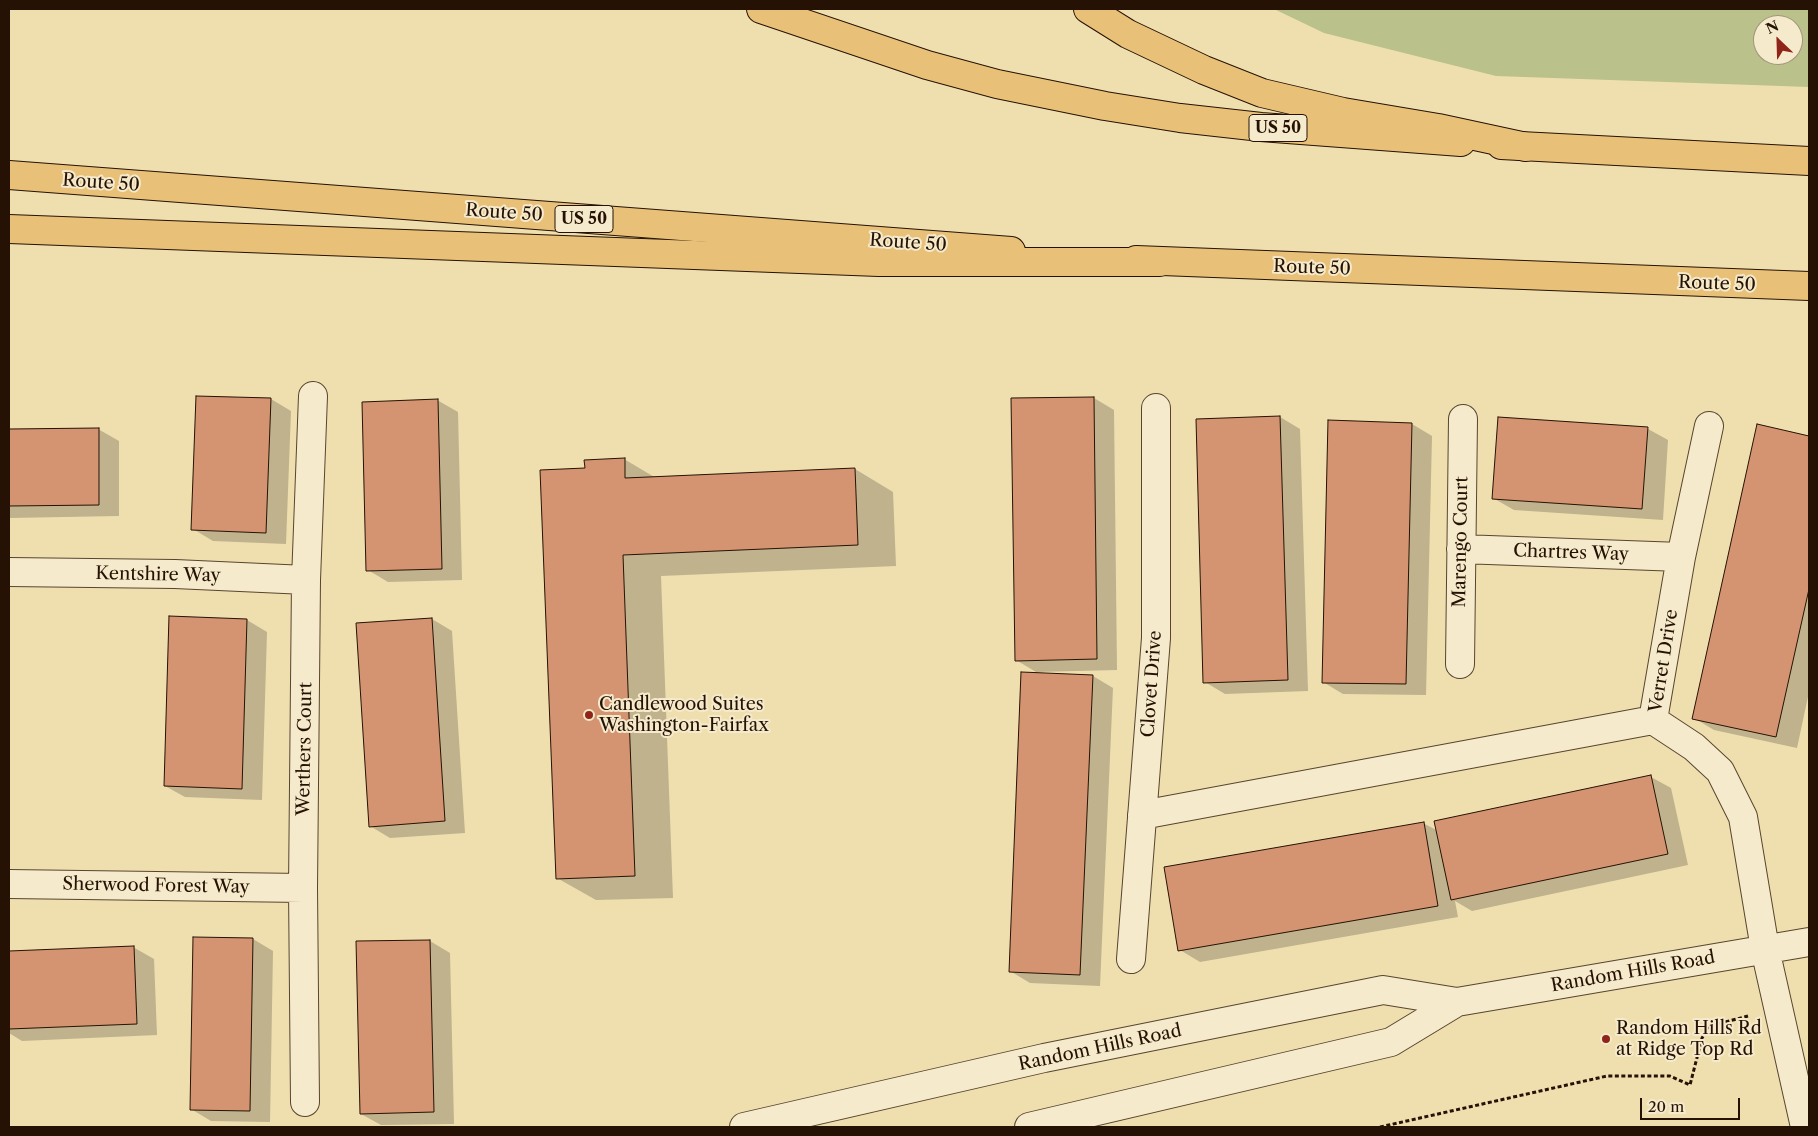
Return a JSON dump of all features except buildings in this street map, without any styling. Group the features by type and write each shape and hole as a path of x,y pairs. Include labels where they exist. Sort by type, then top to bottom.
{"main road":[{"name":"US 50","path":"761,9 927,65 997,84 1105,106 1180,118 1261,127 1526,147 1809,161"},
{"path":"1088,9 1128,34 1204,70 1262,93 1343,112 1438,128 1526,147"},
{"name":"Route 50","path":"9,175 1160,262 1809,286"},
{"path":"9,229 879,262 1160,262"}],"street":[{"name":"Werthers Court","path":"305,1102 303,888 306,580 313,396"},
{"name":"Clovet Drive","path":"1131,959 1156,638 1156,408"},
{"name":"Marengo Court","path":"1460,664 1463,419"},
{"name":"Verret Drive","path":"1709,426 1681,557 1653,720 1694,747 1720,771 1743,817 1765,949 1805,1127"},
{"name":"Chartres Way","path":"1461,549 1681,557"},
{"name":"Kentshire Way","path":"9,572 175,574 306,580"},
{"path":"1142,815 1653,720"},
{"name":"Sherwood Forest Way","path":"9,884 303,888"},
{"name":"Random Hills Road","path":"744,1127 1044,1058 1383,990 1457,1002 1809,942"},
{"name":"Random Hills Road","path":"1029,1127 1390,1042 1457,1002"}],"path":[{"path":"1380,1127 1606,1076 1670,1076 1690,1085 1702,1038 1710,1026 1778,1007"}],"green space":[{"path":"1274,9 1809,9 1809,87 1496,76 1324,33"}],"place":[{"name":"Candlewood Suites Washington-Fairfax","path":"589,715"},
{"name":"Random Hills Rd at Ridge Top Rd","path":"1606,1039"}]}
